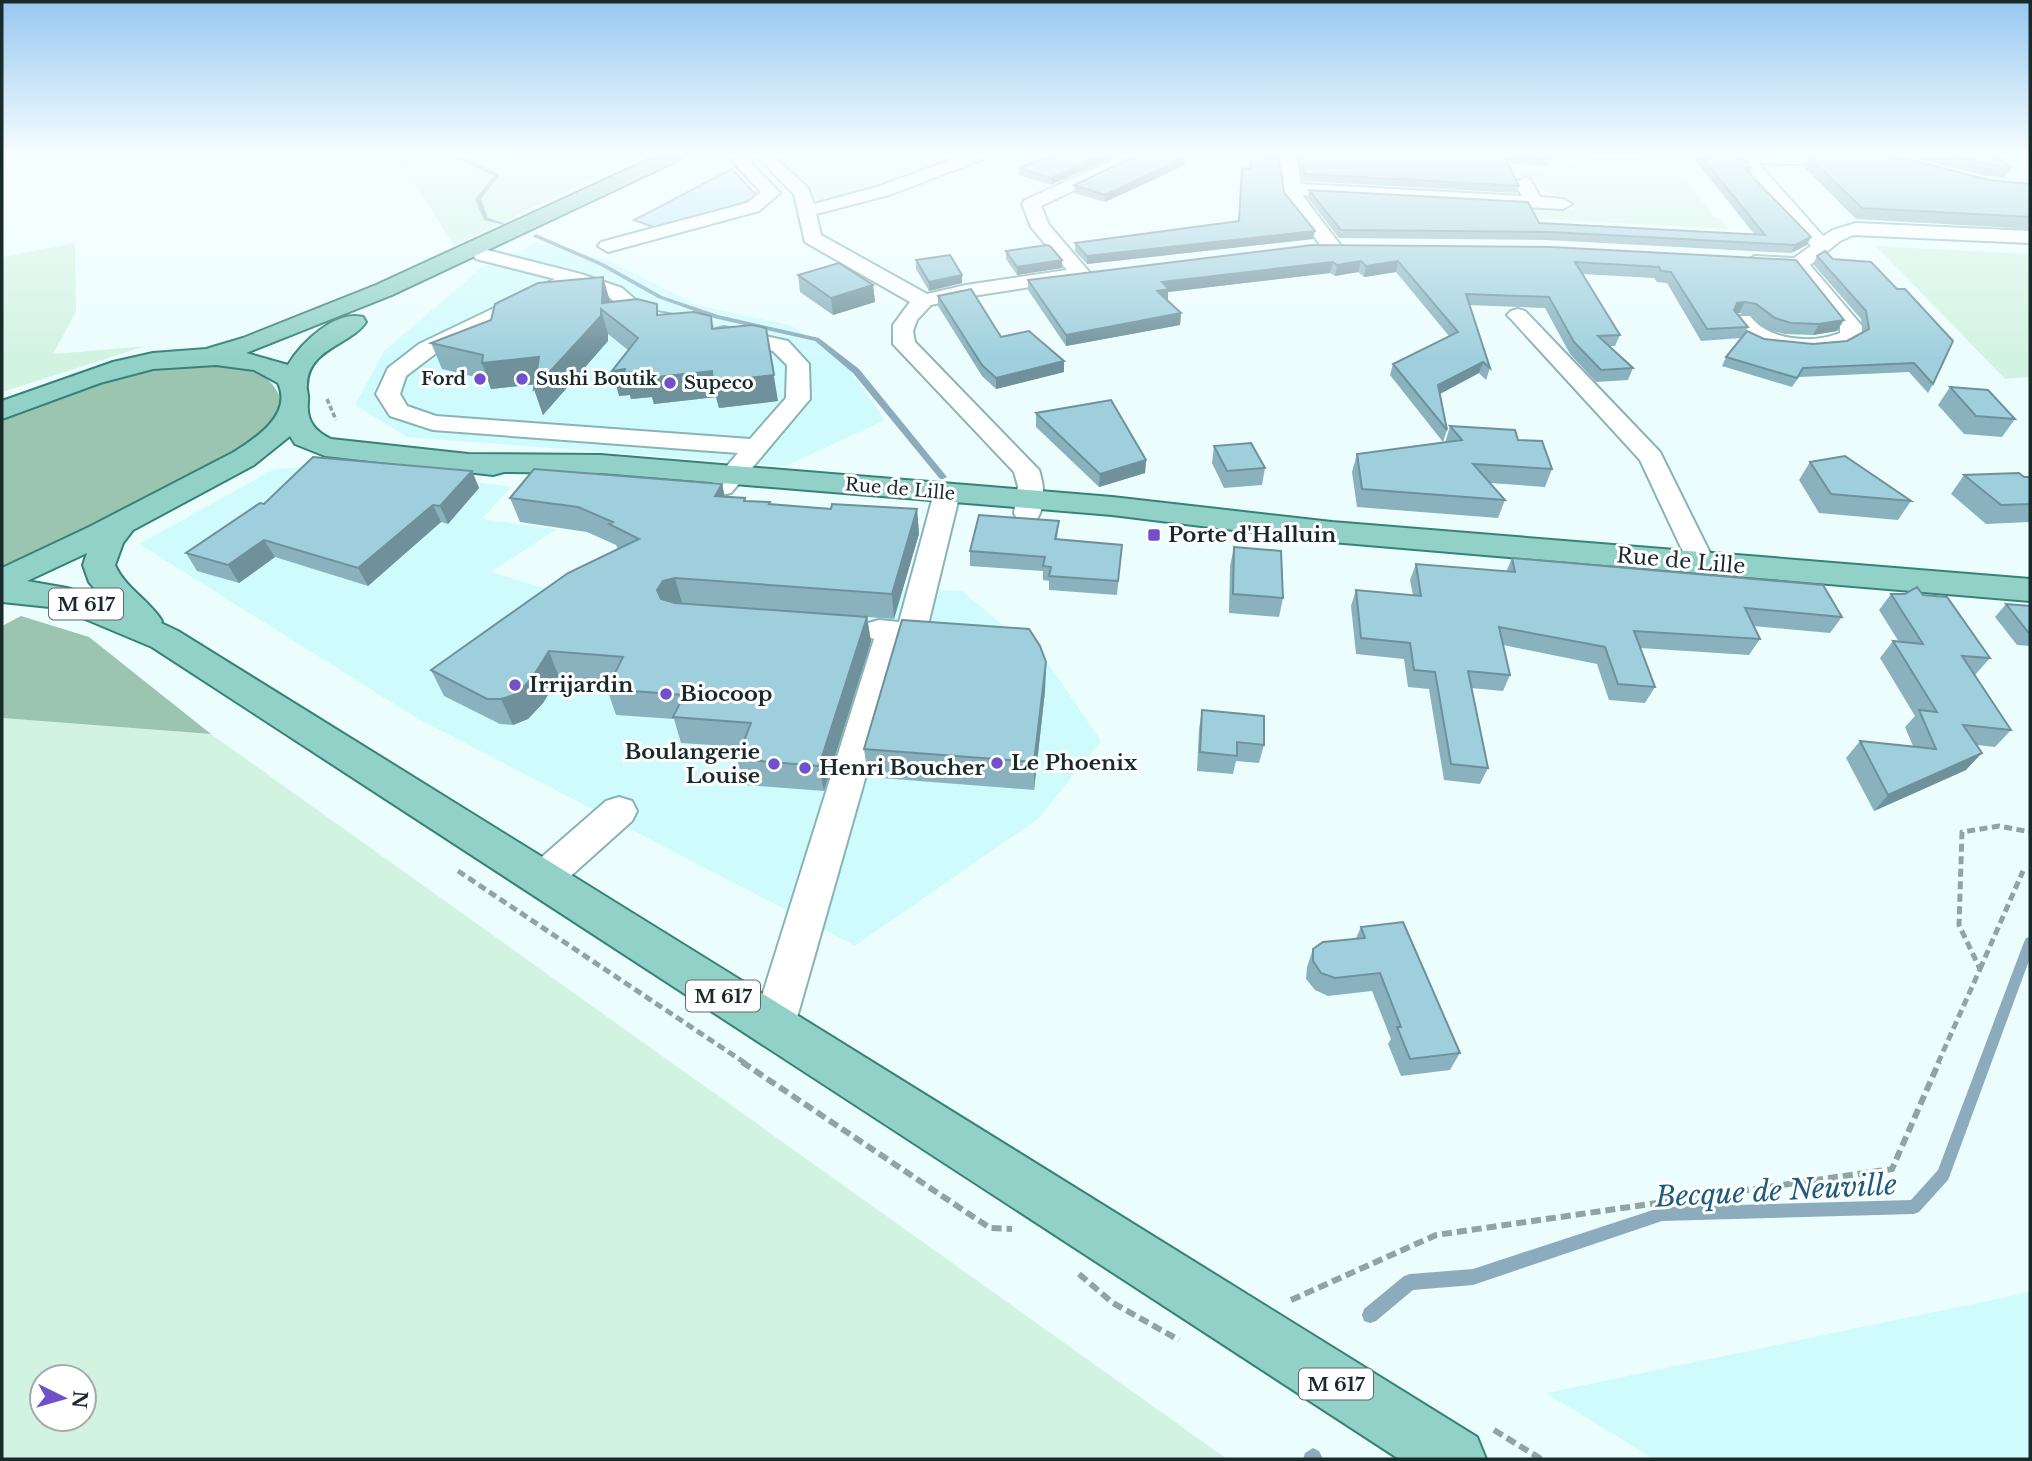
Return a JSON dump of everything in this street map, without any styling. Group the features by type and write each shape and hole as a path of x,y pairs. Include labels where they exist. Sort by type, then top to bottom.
{"main road":[{"path":"2,411 109,372 251,344 414,277 529,223"},
{"path":"2,580 165,501 259,448 277,433 292,398 299,364 321,342 544,223"},
{"path":"194,357 257,363 279,371 292,398"},
{"name":"Rue de Lille","path":"292,398 302,434 313,443 341,450 468,463 727,481 2030,590"},
{"name":"Rue de Lille","path":"165,501 234,475 289,462 348,457 408,457"},
{"name":"M 617","path":"122,523 107,542 100,557 102,575 114,592 165,639"},
{"name":"M 617","path":"2,591 45,593 69,598 165,639 773,1028 1287,1326 1388,1417 1455,1459"}],"street":[{"path":"608,246 693,223"},
{"path":"809,223 810,234 817,242 862,264 924,301"},
{"path":"1029,506 1031,486 1026,470 904,344 902,326 908,316 924,301 966,291 1087,273 1038,223"},
{"path":"1310,247 1339,247 1316,223"},
{"path":"1802,223 1821,245"},
{"path":"1737,261 1798,263 1821,245 1846,231 1868,229 2030,237"},
{"path":"483,255 574,278 615,292 639,315 780,346 798,364 798,399 727,481"},
{"path":"1742,321 1758,336 1785,342 1832,342 1851,336 1851,326 1798,263"},
{"path":"574,278 426,349 396,373 388,394 398,411 433,423 758,447"},
{"path":"1518,315 1651,457 1701,563"},
{"path":"852,628 911,633 946,500"},
{"path":"773,1028 892,631"},
{"path":"541,880 619,811"}],"path":[{"path":"1980,969 1959,925 1962,832 1999,826 2030,832"},
{"path":"1287,1326 1436,1235 1892,1169 2022,871"}],"shaded area":[{"path":"643,223 686,223 664,231"},
{"path":"537,242 610,261 697,305 790,325 841,358 885,420 786,466 407,437 355,405 384,351 481,268"},
{"path":"351,464 511,487 482,519 557,529 491,572 578,598 615,579 962,591 1048,663 1101,741 1039,818 855,946 415,717 139,544 274,469"},
{"path":"2030,1292 2030,1459 1654,1459 1546,1393"}],"green space":[{"path":"440,223 501,223 454,246"},
{"path":"1622,223 1724,223 1728,229"},
{"path":"75,243 76,312 53,354 146,346 2,392 2,257"},
{"path":"1876,246 2030,254 2030,377 2005,379"},
{"path":"205,363 249,370 259,374 275,387 280,398 278,407 265,429 238,451 2,569 2,417 79,388 144,370"},
{"path":"21,616 89,637 211,734 2,718 2,626"},
{"path":"2,718 211,734 1227,1459 2,1459"}],"building":[{"path":"1223,223 1309,223 1315,231 1087,256 1075,243"},
{"path":"1336,223 1542,223 1765,235 1755,223 1798,223 1811,237 1795,245 1550,232 1341,230"},
{"path":"1047,245 1062,260 1017,267 1006,251"},
{"path":"1312,245 1551,247 1796,260 1844,320 1819,324 1791,323 1775,318 1756,304 1745,302 1737,303 1734,310 1748,327 1707,329 1671,272 1661,271 1659,267 1575,262 1620,335 1598,336 1633,368 1601,370 1574,342 1549,297 1466,294 1490,368 1483,362 1438,385 1447,430 1393,364 1458,332 1398,261 1366,266 1361,261 1337,265 1333,262 1162,282 1169,289 1157,291 1181,313 1066,335 1028,280"},
{"path":"1825,251 1833,259 1871,262 1897,289 1905,289 1953,341 1933,384 1914,363 1803,368 1797,378 1726,357 1747,331 1764,339 1813,344 1847,341 1869,329 1866,311 1817,256"},
{"path":"950,255 962,275 929,282 916,260"},
{"path":"839,263 873,285 831,298 798,275"},
{"path":"603,277 602,303 637,299 657,304 657,315 694,312 711,316 712,329 752,325 766,328 774,375 713,382 712,371 647,378 647,371 612,371 638,338 601,309 601,316 534,389 539,357 482,363 483,355 431,343 491,320 495,304 538,283"},
{"path":"971,289 1001,337 1029,331 1064,361 996,378 982,365 938,296"},
{"path":"1950,387 1988,390 2015,419 1976,416"},
{"path":"1111,400 1146,460 1100,474 1036,413"},
{"path":"1450,426 1515,430 1518,440 1542,441 1552,469 1473,464 1505,500 1362,489 1357,454 1462,440"},
{"path":"1251,443 1265,468 1227,471 1214,446"},
{"path":"1845,456 1911,501 1831,494 1810,462"},
{"path":"313,457 472,471 440,506 433,505 358,568 264,540 228,565 186,553 260,503 264,504"},
{"path":"534,469 722,484 715,496 745,498 744,501 770,502 769,504 831,509 832,504 917,509 892,594 675,578 663,581 657,590 661,599 675,603 867,617 819,766 737,759 751,723 673,717 684,695 607,689 623,657 549,651 532,678 517,694 501,699 487,699 431,670 568,573 639,539 609,524 613,522 578,507 510,498"},
{"path":"2019,473 2030,477 2030,504 2001,505 1964,475"},
{"path":"979,515 1059,521 1055,539 1122,545 1118,581 1049,576 1051,567 1043,566 1045,557 970,551"},
{"path":"1234,547 1281,551 1283,598 1233,594"},
{"path":"1512,558 1823,585 1842,617 1745,608 1760,639 1634,631 1655,687 1618,684 1605,647 1499,627 1510,675 1468,671 1488,768 1451,764 1435,672 1414,670 1410,643 1361,638 1356,590 1421,596 1416,564 1515,572"},
{"path":"1917,587 1923,595 1947,597 1990,658 1962,656 2011,730 1963,725 1982,753 1888,795 1860,741 1936,749 1919,710 1937,712 1893,641 1923,644 1891,594 1905,594"},
{"path":"2006,604 2030,606 2030,632 2028,632"},
{"path":"902,620 1029,629 1046,662 1034,762 864,749"},
{"path":"1202,710 1264,716 1264,745 1237,742 1237,756 1200,752"},
{"path":"1403,922 1460,1053 1410,1059 1380,973 1335,978 1321,973 1313,961 1313,949 1323,942 1365,938 1361,927"}],"waterway":[{"path":"536,236 601,264 660,297 716,317 817,339 856,371 943,477"},
{"name":"Becque de Neuville","path":"1370,1315 1410,1282 1473,1277 1662,1214 1914,1207 1943,1175 2030,942"}],"place":[{"name":"Ford","path":"480,379"},
{"name":"Sushi Boutik","path":"522,379"},
{"name":"Supeco","path":"670,383"},
{"name":"Porte d'Halluin","path":"1154,535"},
{"name":"Irrijardin","path":"515,685"},
{"name":"Biocoop","path":"666,694"},
{"name":"Le Phoenix","path":"997,763"},
{"name":"Boulangerie Louise","path":"774,764"},
{"name":"Henri Boucher","path":"805,768"}]}
